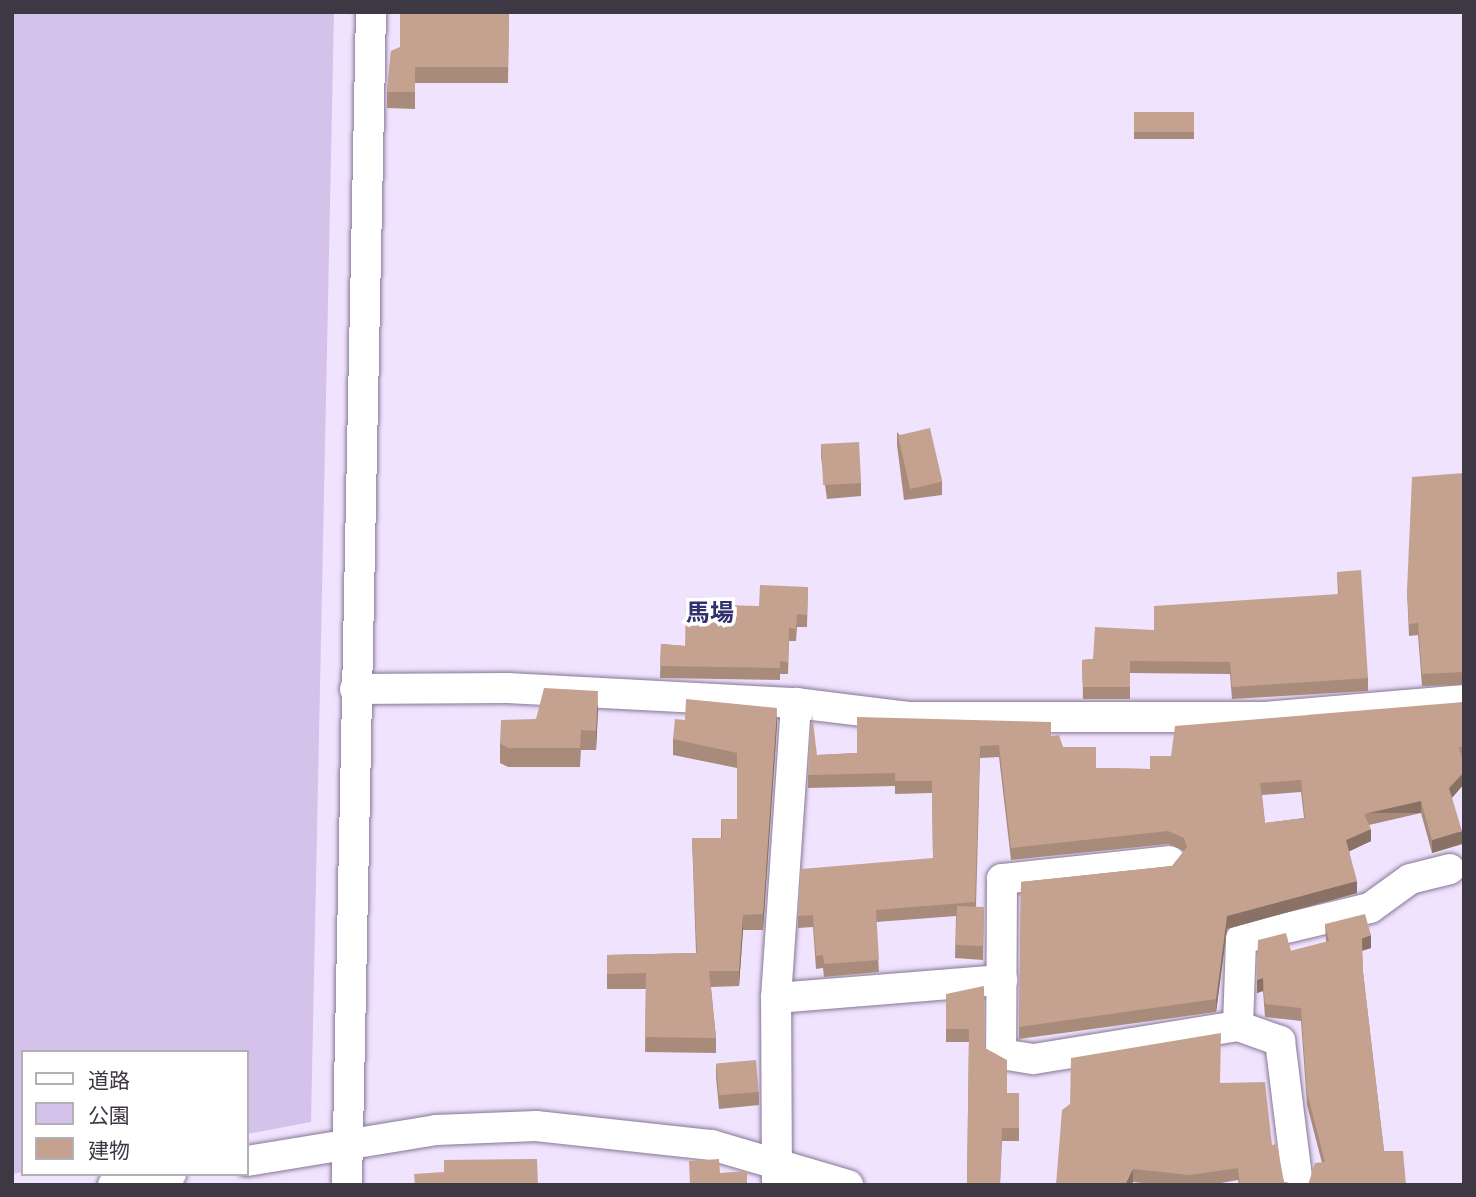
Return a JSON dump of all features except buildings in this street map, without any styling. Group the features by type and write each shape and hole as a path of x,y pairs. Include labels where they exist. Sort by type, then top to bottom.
{"street":[{"path":"347,1185 355,689 371,12"},
{"path":"355,689 507,688 796,703 910,717 1265,717 1464,700"},
{"path":"778,1175 776,998 796,703"},
{"path":"1170,860 1002,879 1002,1054 1034,1059 1238,1026 1280,1041 1298,1185"},
{"path":"1238,1026 1241,939 1370,908 1410,879 1450,869"},
{"path":"776,998 1002,980"},
{"path":"248,1161 346,1143 536,1126 712,1144 778,1175 848,1185"},
{"path":"113,1185 160,1176"}],"green space":[{"path":"12,12 334,12 311,1122 248,1134 248,1050 21,1050 21,1172 12,1174"}],"district":[{"name":"馬場","path":"710,613"}]}
